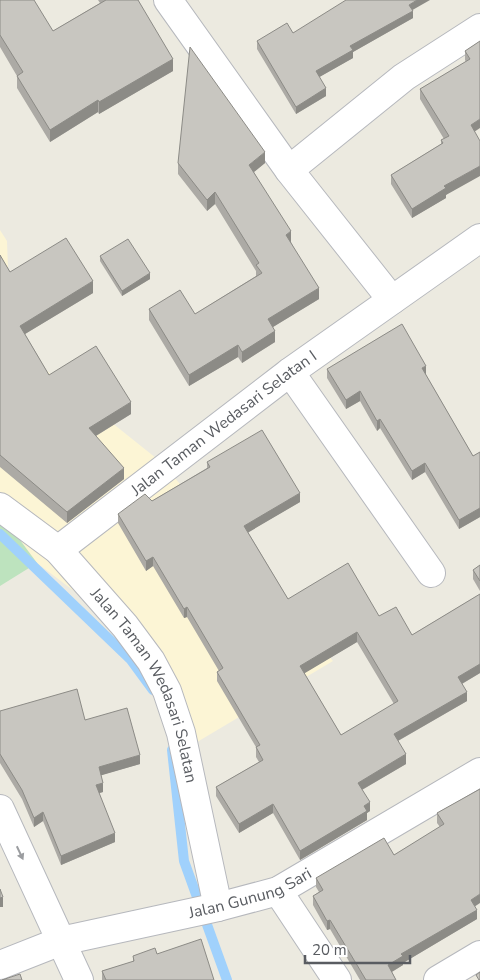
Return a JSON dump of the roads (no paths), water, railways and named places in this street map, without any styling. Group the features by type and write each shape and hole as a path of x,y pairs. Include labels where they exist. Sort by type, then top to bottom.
{"street":[{"path":"168,0 289,170 392,300"},
{"path":"289,170 404,77 480,28"},
{"name":"Jalan Taman Wedasari Selatan I","path":"58,550 290,372 480,238"},
{"path":"290,372 431,573"},
{"name":"Jalan Taman Wedasari Selatan","path":"0,507 58,550 125,626 151,661 167,691 181,733 218,906"},
{"name":"Jalan Gunung Sari","path":"0,965 61,942 278,891 480,772"},
{"path":"0,809 79,980"},
{"path":"278,891 337,980"},
{"path":"438,980 480,955"}],"waterway":[{"path":"0,534 131,660 153,690"},
{"path":"172,750 184,861 227,980"}]}
